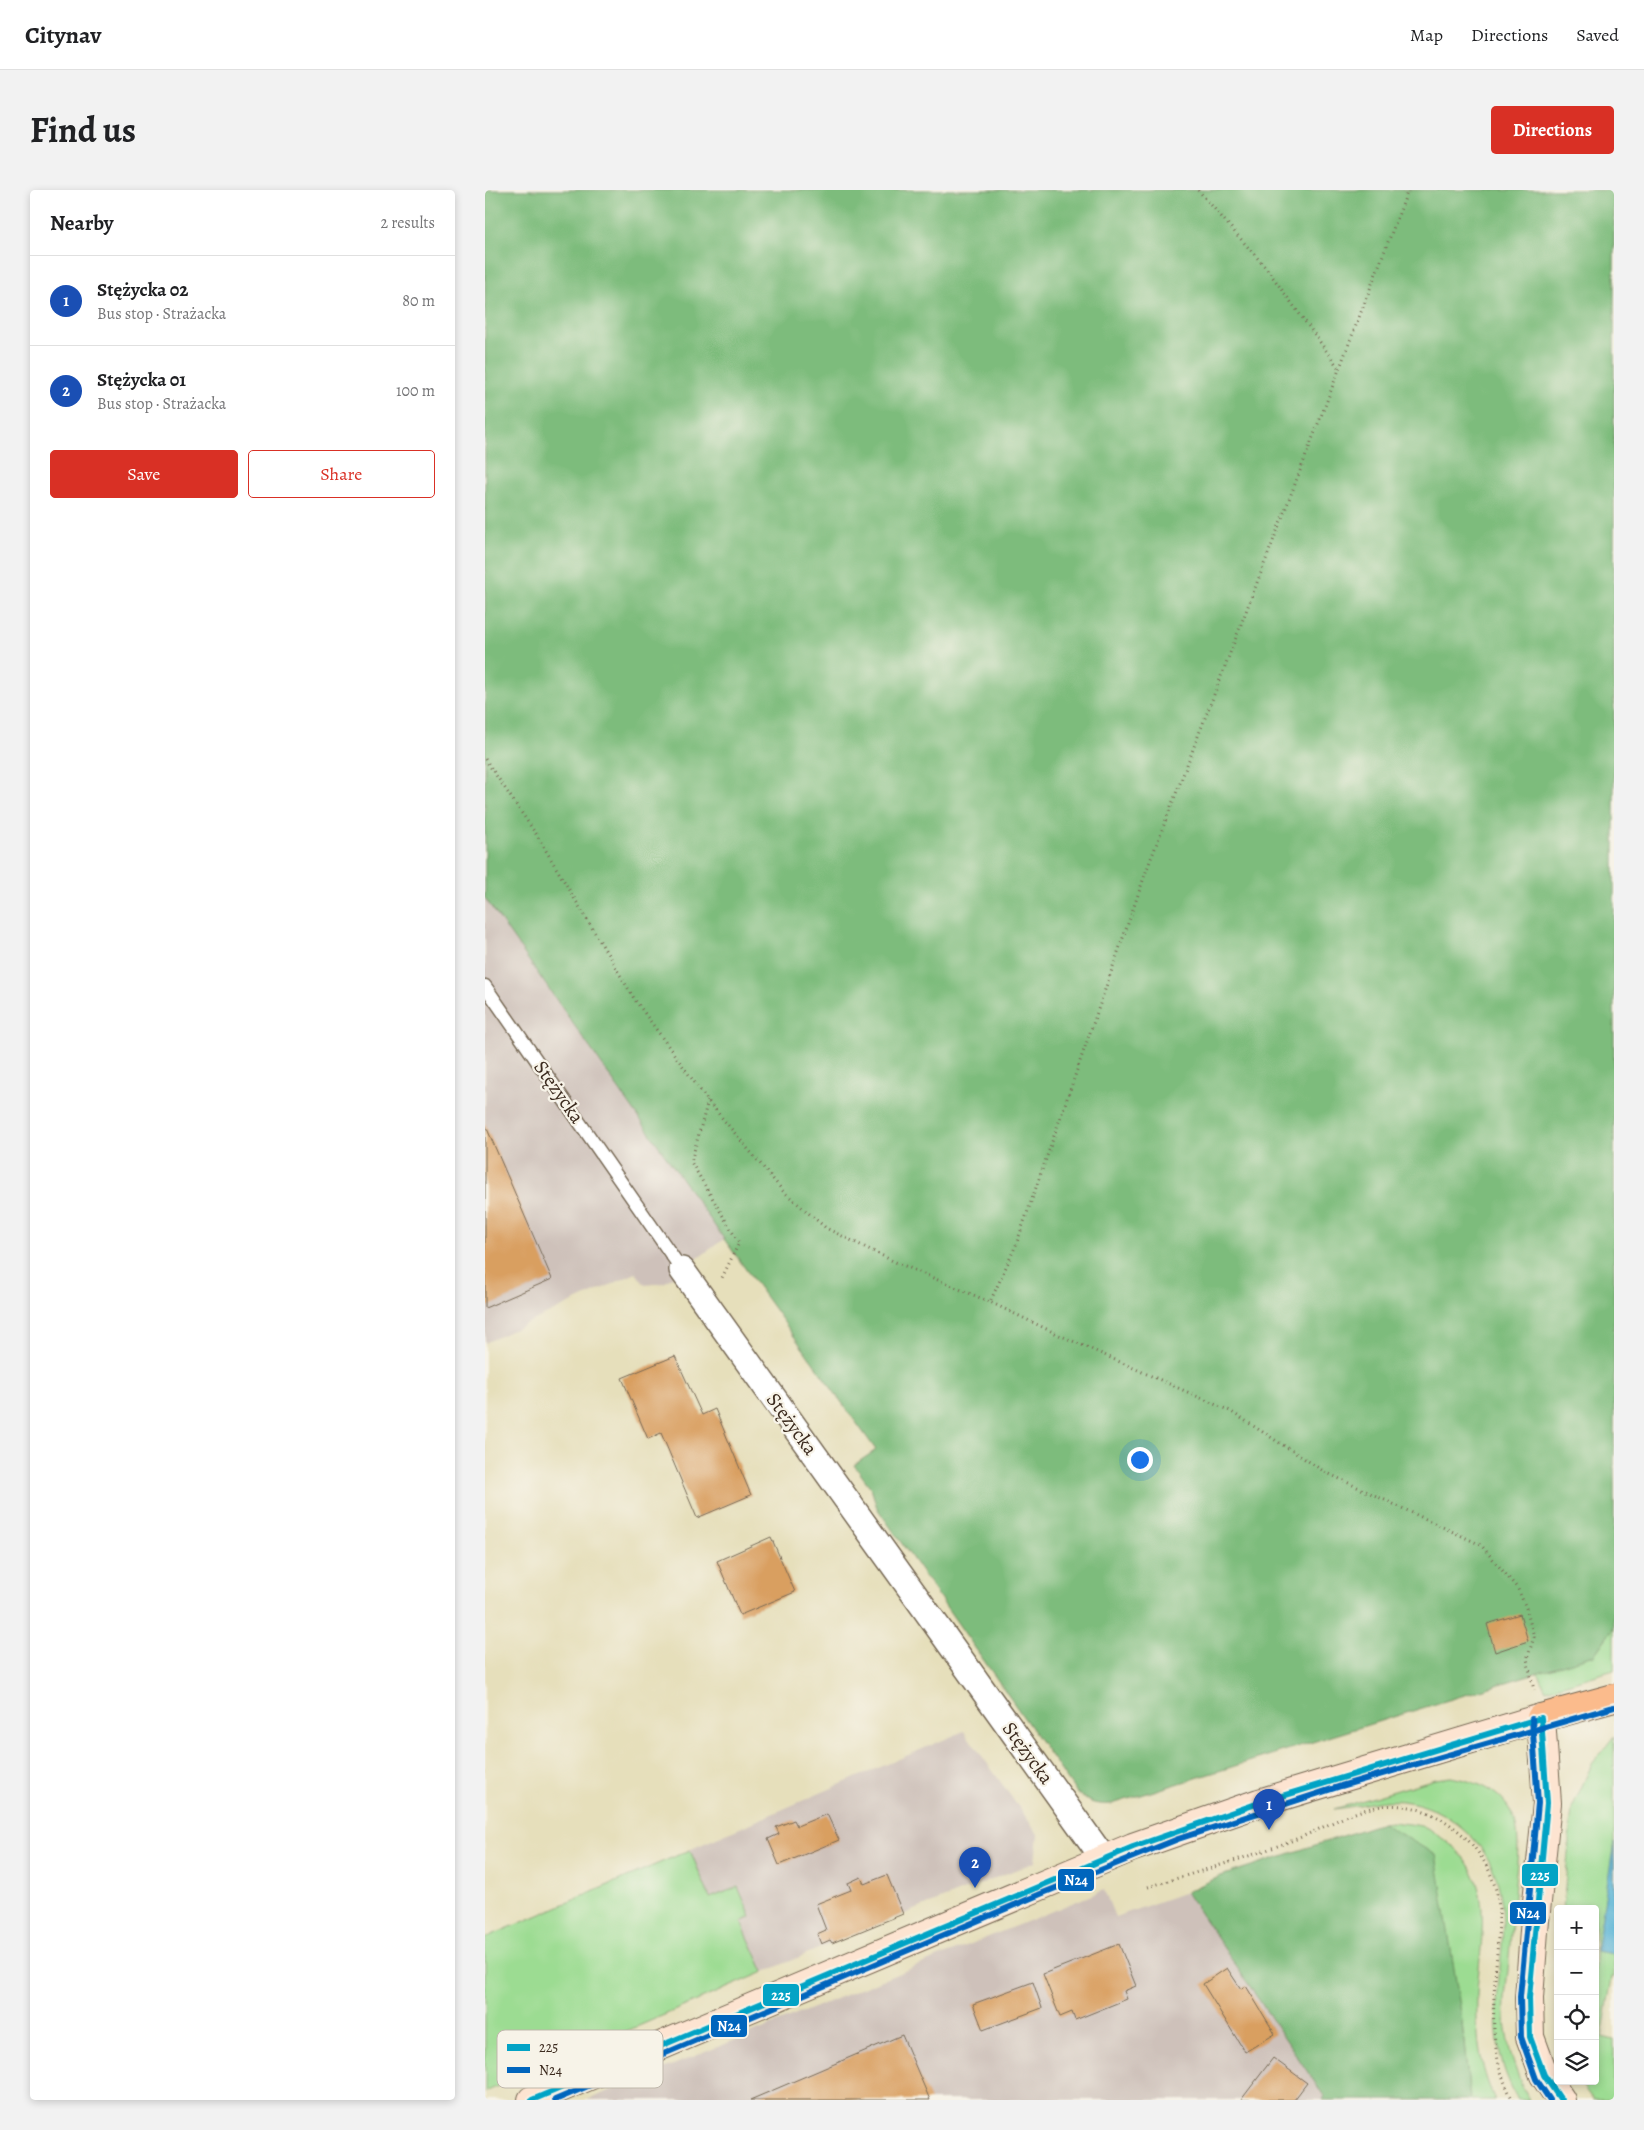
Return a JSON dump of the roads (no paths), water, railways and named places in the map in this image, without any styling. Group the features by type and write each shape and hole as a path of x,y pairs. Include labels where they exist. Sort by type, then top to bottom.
{"main road":[{"path":"663,2046 1104,1859 1176,1831 1259,1803 1541,1718 1614,1698"},
{"path":"1541,1718 1547,1803 1529,1998 1530,2037 1543,2075 1561,2100"},
{"path":"532,2100 561,2088"}],"street":[{"name":"Stężycka","path":"682,1270 1104,1859"}],"lane":[{"name":"Stężycka","path":"485,986 682,1270"}],"water":[{"path":"1614,1843 1614,1954 1599,1952 1599,1933"}],"place":[{"name":"Stężycka 02","path":"1269,1830"},
{"name":"Stężycka 01","path":"975,1888"}]}
